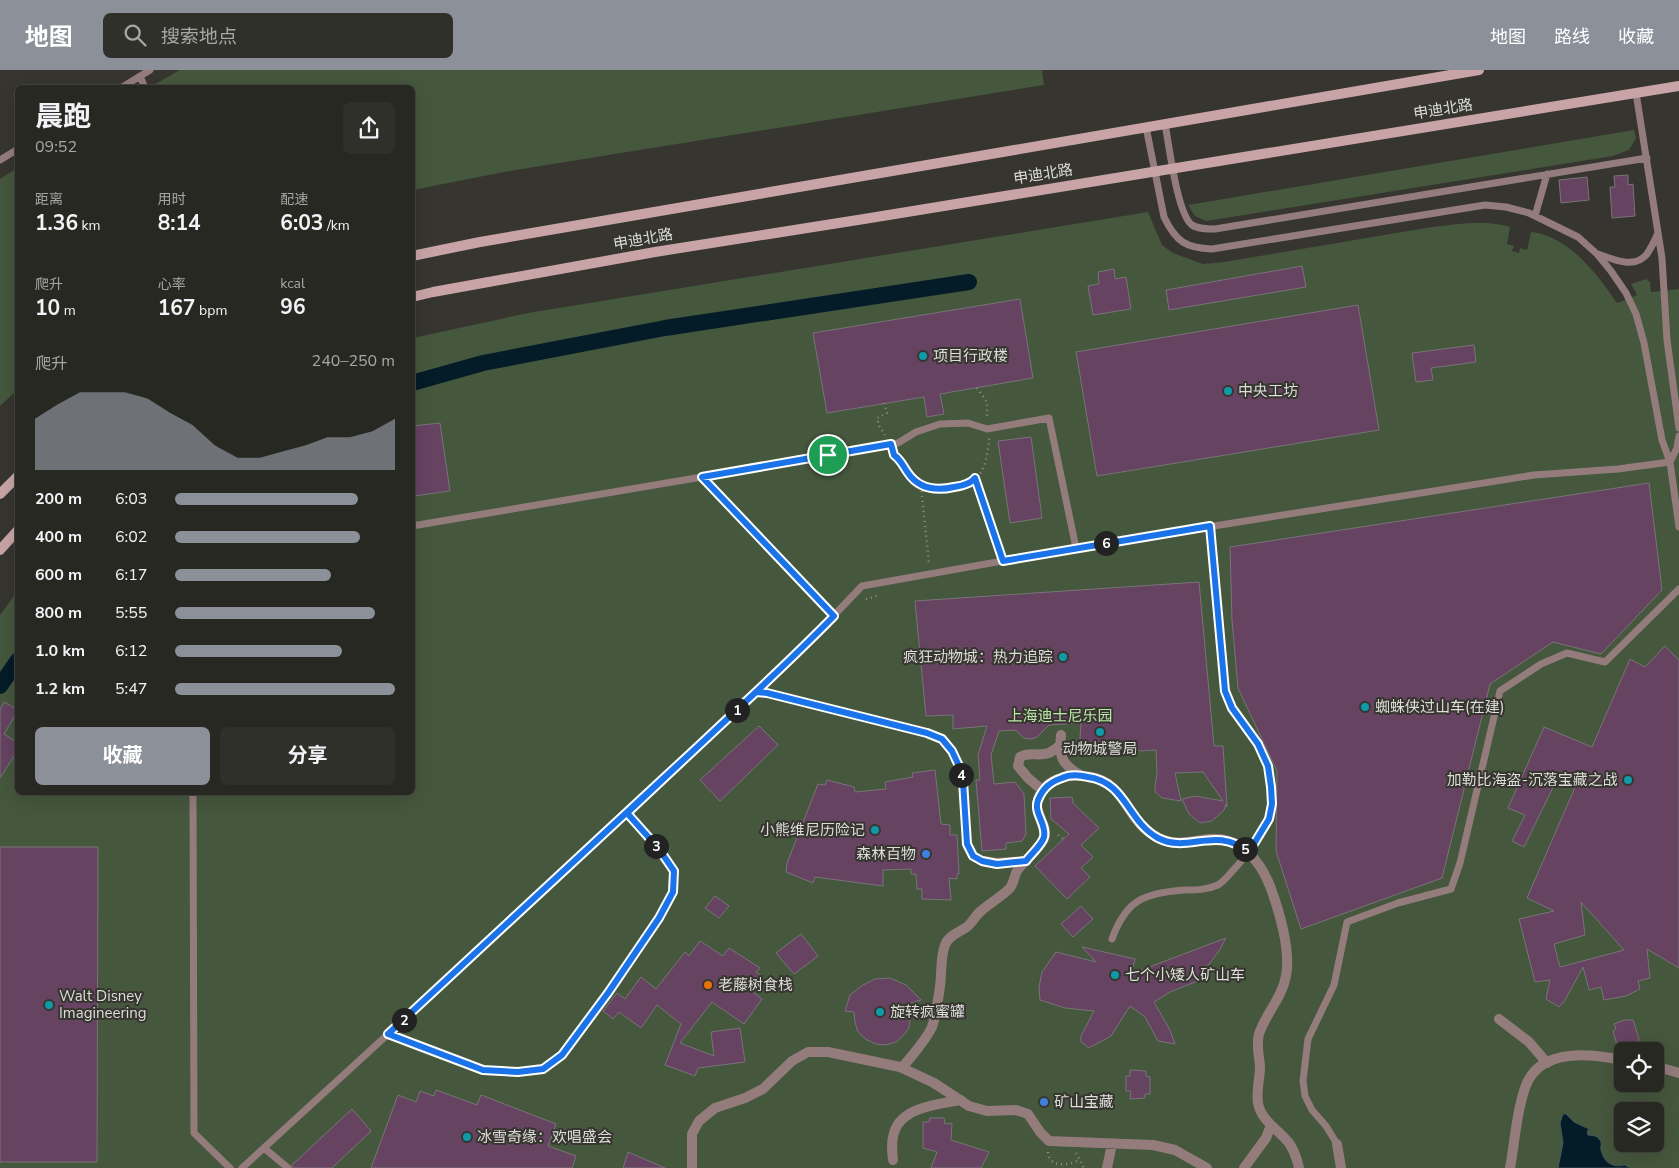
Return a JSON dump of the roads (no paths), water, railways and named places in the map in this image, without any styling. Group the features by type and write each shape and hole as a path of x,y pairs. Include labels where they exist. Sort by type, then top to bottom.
{"street":[{"name":"申迪北路","path":"415,255 490,240 1165,124 1449,73 1479,70"},
{"name":"申迪北路","path":"415,296 655,252 1679,86"},
{"path":"0,494 15,479"},
{"path":"0,550 15,533"},
{"path":"1042,790 1018,766 1020,757 1027,753 1039,755 1050,752 1060,740 1064,762 1070,770 1080,775"},
{"path":"902,1068 918,1049 933,1026 945,943 956,933 968,927 979,912 1000,897 1011,886 1017,870 1044,838 1045,830 1038,812 1037,803 1042,790 1052,782 1066,776 1080,775 1098,778 1115,788 1135,818 1146,830 1159,838 1176,843 1210,839 1226,840 1238,844 1249,852 1260,866 1280,914 1285,941 1287,974 1281,994 1259,1033 1257,1049 1260,1067 1257,1089 1258,1105 1264,1117 1289,1144 1297,1159 1299,1168"},
{"path":"982,861 997,864 1026,861"},
{"path":"1499,1019 1529,1042 1547,1063"},
{"path":"692,1168 692,1134 699,1121 715,1108 745,1098 763,1089 792,1061 808,1052 828,1052 902,1068 934,1082 969,1106 987,1111 1016,1110 1028,1114 1040,1132 1049,1141 1152,1145 1175,1150 1207,1168"},
{"path":"1510,1168 1525,1086 1540,1065 1565,1056 1588,1055 1614,1059"},
{"path":"1664,1069 1679,1073"},
{"path":"895,1164 894,1131 905,1116 919,1109 961,1100"},
{"path":"1244,1168 1266,1138 1271,1125"},
{"path":"1108,1168 1112,1144"},
{"path":"1337,1144 1341,1168"}],"lane":[{"path":"126,85 150,70"},
{"path":"140,76 144,85"},
{"path":"1636,93 1648,158 1662,258 1667,340 1679,428"},
{"path":"1165,124 1182,209 1192,225 1202,229 1214,229 1648,158"},
{"path":"1146,127 1164,218 1170,231 1181,241 1195,248 1212,249 1477,206 1506,207 1535,216 1578,237 1597,254 1626,293 1636,314 1644,342 1662,440 1670,462 1679,527"},
{"path":"0,160 15,151"},
{"path":"1535,216 1547,174"},
{"path":"1597,254 1630,263 1638,261 1646,256 1658,233"},
{"path":"415,525 898,443 916,432 940,424 968,423 987,429 1049,418 1076,548"},
{"path":"1670,462 1677,448 1679,436"},
{"path":"242,1168 756,692 862,586 1076,548 1534,475 1618,469 1670,462"},
{"path":"702,477 834,616"},
{"path":"1112,939 1123,915 1132,904 1160,893 1202,890 1220,884 1249,852 1269,819 1272,804 1268,766 1258,744 1232,708 1225,691 1210,526"},
{"path":"1337,1144 1326,1126 1312,1110 1305,1096 1303,1080 1308,1039 1334,985 1347,922 1398,903 1451,889 1460,863 1500,691 1542,664 1567,653 1605,662 1679,589"},
{"path":"756,692 767,693 864,717 927,733 942,739 952,751 963,781 967,844 973,856 982,861"},
{"path":"193,795 194,1133 230,1168"},
{"path":"388,1034 483,1070 518,1072 543,1069 562,1055 608,993 659,918 673,892 674,871 659,849 627,813"},
{"path":"264,1148 288,1168"}],"water":[{"path":"1563,1114 1589,1129 1588,1135 1598,1138 1601,1142 1602,1154 1610,1164 1617,1166 1625,1165 1630,1168 1558,1168 1563,1143 1560,1123"}],"waterway":[{"path":"415,382 483,363 665,328 969,282"},
{"path":"0,686 15,664"}],"place":[{"name":"项目行政楼","path":"923,356"},
{"name":"中央工坊","path":"1228,391"},
{"name":"疯狂动物城：热力追踪","path":"1063,657"},
{"name":"蜘蛛侠过山车(在建)","path":"1365,707"},
{"name":"动物城警局","path":"1100,732"},
{"name":"加勒比海盗-沉落宝藏之战","path":"1628,780"},
{"name":"小熊维尼历险记","path":"875,830"},
{"name":"森林百物","path":"926,854"},
{"name":"七个小矮人矿山车","path":"1115,975"},
{"name":"老藤树食栈","path":"708,985"},
{"name":"Walt Disney Imagineering","path":"49,1005"},
{"name":"旋转疯蜜罐","path":"880,1012"},
{"name":"矿山宝藏","path":"1044,1102"},
{"name":"冰雪奇缘：欢唱盛会","path":"467,1137"}],"park label":[{"name":"上海迪士尼乐园","path":"1060,716"}]}
